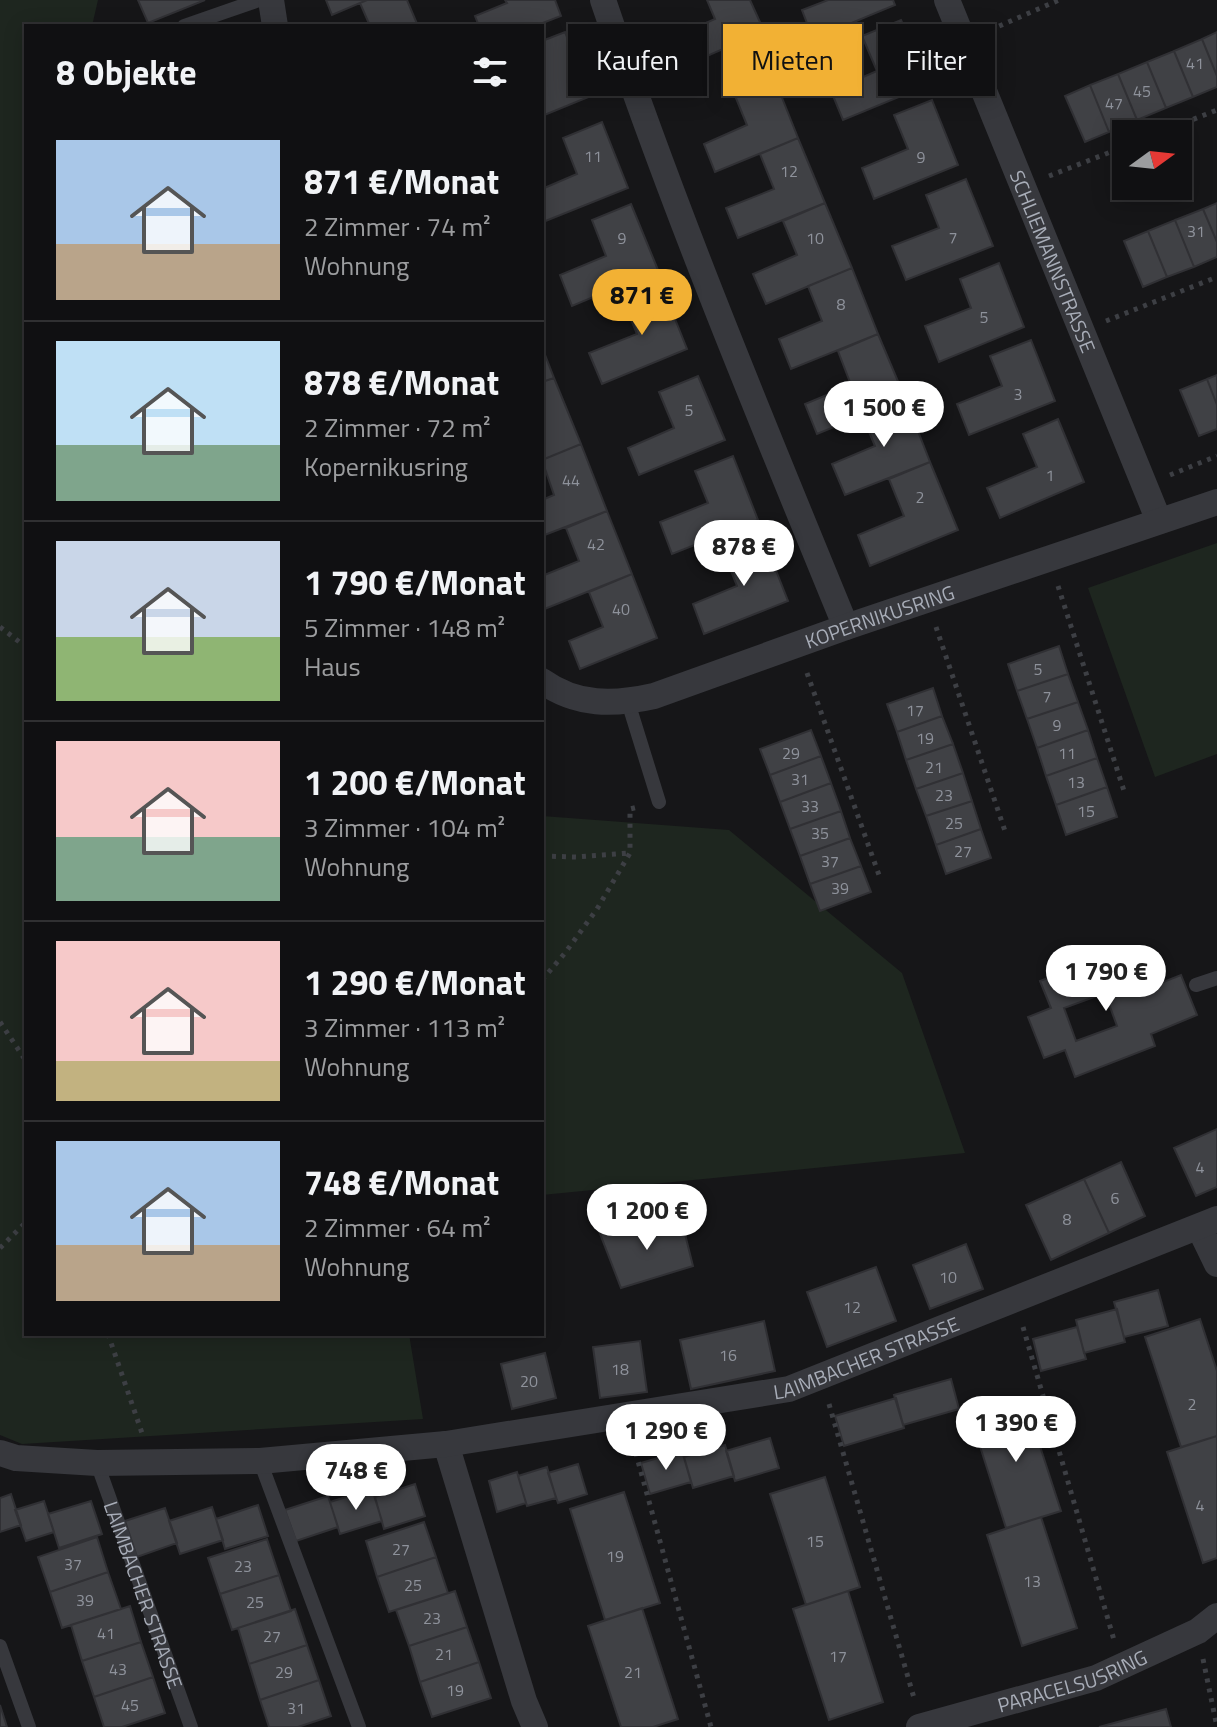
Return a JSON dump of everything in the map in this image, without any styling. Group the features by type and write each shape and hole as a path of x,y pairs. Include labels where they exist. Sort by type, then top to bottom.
{"street":[{"path":"271,0 275,24"},
{"path":"603,0 719,316 846,627"},
{"name":"SCHLIEMANNSTRASSE","path":"947,0 1159,521"},
{"name":"KOPERNIKUSRING","path":"544,682 589,701 628,702 654,696 846,627 1217,502"},
{"path":"1208,1223 1217,1264"},
{"name":"LAIMBACHER STRASSE","path":"0,1453 16,1458 97,1463 260,1461 446,1444 789,1389 1208,1223"},
{"path":"446,1444 524,1701 535,1727"},
{"name":"PARACELSUSRING","path":"921,1726 1096,1678 1207,1623"}],"lane":[{"path":"190,24 259,0"},
{"path":"628,702 659,802"},
{"path":"1196,985 1217,978"},
{"path":"260,1461 359,1727"},
{"name":"LAIMBACHER STRASSE","path":"97,1463 191,1727"},
{"path":"0,1646 29,1727"}],"path":[{"path":"1007,22 1059,0"},
{"path":"1192,120 1217,110"},
{"path":"1073,167 1112,152"},
{"path":"1127,313 1217,277"},
{"path":"1188,467 1217,456"},
{"path":"1049,559 1125,794"},
{"path":"926,600 1005,831"},
{"path":"0,627 24,645"},
{"path":"797,645 879,875"},
{"path":"544,978 597,909 630,853 630,809 659,802"},
{"path":"544,856 630,853"},
{"path":"0,1022 24,1058"},
{"path":"0,1248 24,1224"},
{"path":"1015,1299 1121,1666"},
{"path":"109,1336 152,1463"},
{"path":"822,1376 921,1726"},
{"path":"625,1415 711,1727"},
{"path":"1207,1623 1217,1727"}],"shaded area":[{"path":"0,0 98,0 92,24 24,24 24,1336 409,1336 423,1419 22,1444 0,1435"},
{"path":"1217,543 1217,754 1155,777 1088,588"},
{"path":"544,816 729,830 902,973 965,1153 544,1195"}],"building":[{"path":"138,0 205,0 148,23"},
{"path":"326,0 367,0 332,15"},
{"path":"367,0 407,0 417,24 369,24 360,3"},
{"path":"505,0 555,0 561,16 540,24 478,24 475,16 507,3"},
{"path":"707,0 750,0 761,24 723,24 723,49 707,56 707,24 704,24 715,19"},
{"path":"828,0 893,0 895,5 849,24 807,24 802,10"},
{"path":"878,29 878,96 901,96 843,120 833,96 862,96 862,78 877,71 862,36"},
{"path":"565,32 568,39 568,96 591,96 544,115 544,40"},
{"path":"1217,32 1217,76 1202,39"},
{"path":"1202,39 1217,76 1217,87 1193,97 1174,51"},
{"path":"1174,51 1193,97 1166,108 1147,62"},
{"path":"1147,62 1166,108 1137,120 1118,74"},
{"path":"1118,74 1137,120 1112,120 1112,131 1109,132 1090,85"},
{"path":"1090,85 1109,132 1085,142 1065,96"},
{"path":"735,96 781,96 798,138 715,172 704,144 747,125"},
{"path":"932,100 958,165 874,199 862,168 908,149 894,115"},
{"path":"602,122 628,188 544,222 544,188 577,174 563,138"},
{"path":"798,138 825,203 738,238 726,208 774,189 760,154"},
{"path":"966,179 993,246 906,280 892,246 939,228 926,195"},
{"path":"825,203 852,268 766,304 753,274 797,255 783,221"},
{"path":"1217,203 1217,242 1203,209"},
{"path":"631,204 658,270 572,306 560,275 606,256 592,220"},
{"path":"1203,209 1217,242 1217,257 1194,267 1175,220"},
{"path":"1175,220 1194,267 1167,277 1148,231"},
{"path":"1148,231 1167,277 1143,287 1124,241"},
{"path":"999,263 1024,327 939,362 925,326 971,308 960,279"},
{"path":"852,268 878,334 791,369 779,339 822,321 808,286"},
{"path":"661,284 687,349 602,384 589,353 637,334 623,300"},
{"path":"878,334 905,398 817,434 805,404 851,385 838,351"},
{"path":"1031,340 1055,401 969,435 957,404 1002,386 990,356"},
{"path":"544,352 554,378 544,381"},
{"path":"1217,375 1217,405 1207,379"},
{"path":"698,376 725,440 639,475 628,448 674,428 659,392"},
{"path":"554,378 581,444 544,459 544,381"},
{"path":"1207,379 1217,405 1217,429 1199,436 1180,390"},
{"path":"905,398 930,462 845,495 832,464 875,446 862,415"},
{"path":"1058,419 1084,482 1000,518 987,488 1037,467 1023,434"},
{"path":"581,444 607,511 544,535 544,499 554,495 544,459"},
{"path":"733,456 758,520 672,554 660,522 708,503 695,471"},
{"path":"930,462 958,530 870,566 858,535 904,516 889,479"},
{"path":"607,511 632,574 544,609 544,575 579,561 566,528"},
{"path":"762,535 788,601 704,634 693,604 737,586 723,551"},
{"path":"632,574 657,638 580,669 569,641 603,627 589,592"},
{"path":"1059,646 1068,674 1017,691 1008,664"},
{"path":"1068,674 1078,702 1027,719 1017,691"},
{"path":"933,688 942,716 897,732 887,704"},
{"path":"1078,702 1088,730 1037,748 1027,719"},
{"path":"942,716 953,744 906,760 897,732"},
{"path":"811,730 821,756 770,775 760,749"},
{"path":"1088,730 1097,758 1046,776 1037,748"},
{"path":"953,744 963,773 916,789 906,760"},
{"path":"821,756 831,783 780,802 770,775"},
{"path":"1097,758 1107,787 1056,805 1046,776"},
{"path":"963,773 972,801 926,816 916,789"},
{"path":"831,783 841,811 790,829 780,802"},
{"path":"1107,787 1117,817 1066,835 1056,805"},
{"path":"972,801 981,829 936,845 926,816"},
{"path":"841,811 850,838 800,856 790,829"},
{"path":"981,829 991,858 946,874 936,845"},
{"path":"850,838 861,866 810,884 800,856"},
{"path":"861,866 871,892 820,911 810,884"},
{"path":"1121,949 1138,992 1181,975 1197,1015 1151,1034 1155,1046 1075,1077 1065,1050 1044,1058 1028,1017 1051,1008 1040,981","holes":["1105,993 1117,1026 1076,1041 1064,1008"]},
{"path":"1217,1129 1217,1187 1196,1196 1174,1148"},
{"path":"1121,1162 1145,1216 1109,1233 1084,1179"},
{"path":"1084,1179 1109,1233 1051,1260 1026,1205"},
{"path":"682,1222 693,1266 621,1288 599,1231"},
{"path":"966,1244 983,1289 930,1309 913,1265"},
{"path":"876,1267 896,1321 827,1347 807,1292"},
{"path":"1158,1290 1168,1326 1124,1337 1114,1302"},
{"path":"1117,1309 1125,1342 1084,1353 1076,1320"},
{"path":"1200,1319 1217,1371 1217,1436 1181,1447 1145,1337"},
{"path":"764,1321 775,1371 691,1389 680,1340"},
{"path":"1077,1327 1086,1359 1041,1371 1033,1339"},
{"path":"640,1341 647,1392 600,1398 593,1347"},
{"path":"545,1353 556,1398 512,1409 501,1364"},
{"path":"951,1379 959,1409 903,1425 894,1395"},
{"path":"896,1398 904,1428 844,1446 835,1416"},
{"path":"1025,1400 1061,1511 1006,1528 971,1418"},
{"path":"1217,1436 1217,1558 1203,1563 1167,1452"},
{"path":"770,1438 779,1468 735,1481 726,1451"},
{"path":"725,1445 734,1476 693,1488 684,1457"},
{"path":"682,1451 691,1482 650,1494 641,1463"},
{"path":"578,1464 587,1494 558,1503 548,1473"},
{"path":"547,1467 556,1498 527,1506 518,1476"},
{"path":"517,1472 526,1503 497,1512 489,1481"},
{"path":"825,1477 860,1587 806,1605 770,1494"},
{"path":"415,1484 425,1516 384,1529 375,1497"},
{"path":"372,1489 382,1521 340,1534 330,1502"},
{"path":"624,1492 660,1603 605,1620 570,1509"},
{"path":"11,1494 21,1525 0,1532 0,1498"},
{"path":"328,1496 338,1527 296,1541 285,1510"},
{"path":"44,1501 54,1532 26,1541 15,1510"},
{"path":"91,1501 102,1534 59,1548 48,1514"},
{"path":"258,1505 268,1536 225,1549 216,1519"},
{"path":"212,1507 223,1540 180,1554 169,1521"},
{"path":"165,1508 177,1543 137,1557 125,1521"},
{"path":"1041,1517 1077,1628 1022,1646 987,1535"},
{"path":"424,1522 436,1557 377,1577 366,1541"},
{"path":"97,1537 108,1572 50,1592 38,1557"},
{"path":"267,1539 279,1575 220,1594 208,1558"},
{"path":"436,1557 448,1593 389,1612 377,1577"},
{"path":"108,1572 121,1609 62,1628 50,1592"},
{"path":"279,1575 291,1611 232,1630 220,1594"},
{"path":"455,1591 467,1627 409,1646 396,1610"},
{"path":"848,1591 883,1702 829,1720 793,1609"},
{"path":"130,1606 141,1642 82,1661 71,1625"},
{"path":"642,1608 678,1719 653,1727 621,1727 588,1626"},
{"path":"295,1609 307,1645 249,1664 238,1628"},
{"path":"467,1627 479,1662 420,1682 409,1646"},
{"path":"141,1642 153,1677 94,1697 82,1661"},
{"path":"307,1645 319,1680 260,1700 249,1664"},
{"path":"479,1662 491,1698 432,1717 420,1682"},
{"path":"153,1677 165,1713 122,1727 104,1727 94,1697"},
{"path":"319,1680 331,1716 298,1727 269,1727 260,1700"},
{"path":"0,1705 7,1727 0,1727"},
{"path":"1166,1709 1171,1727 1099,1727"}]}
